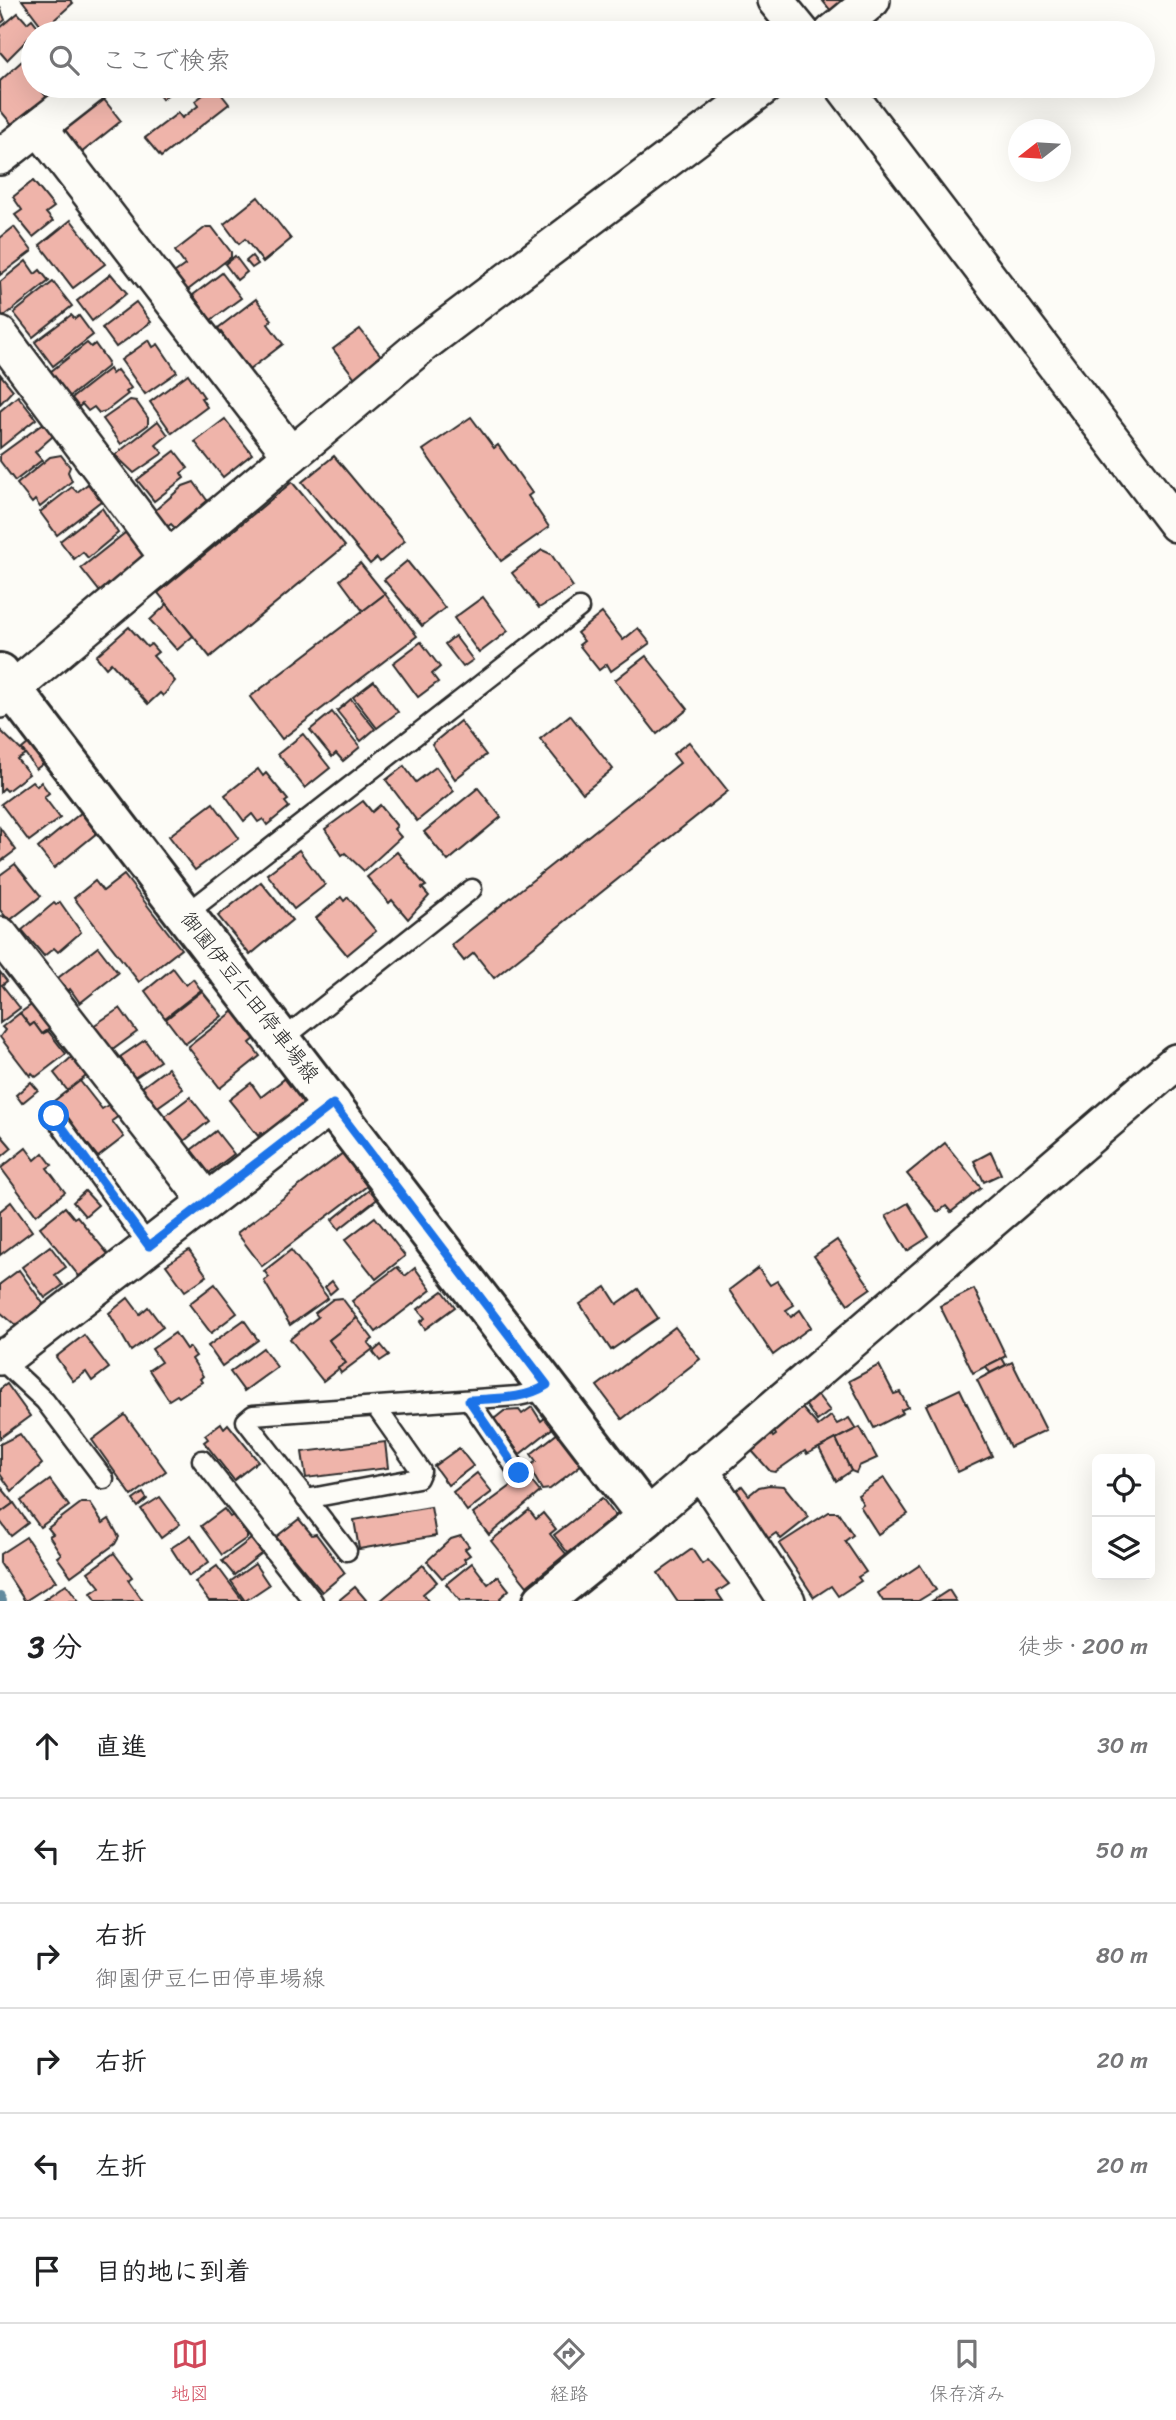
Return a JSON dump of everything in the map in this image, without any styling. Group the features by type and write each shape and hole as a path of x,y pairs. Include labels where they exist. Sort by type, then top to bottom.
{"main road":[{"name":"御園伊豆仁田停車場線","path":"4,688 283,1039 647,1517"},
{"path":"543,1601 647,1517"}],"street":[{"path":"775,0 792,21"},
{"path":"847,21 872,0"},
{"path":"0,157 76,98"},
{"path":"4,688 168,558 422,345 749,98"},
{"path":"852,98 1176,524"},
{"path":"39,127 291,455"},
{"path":"0,335 168,558"},
{"path":"0,935 207,1202"},
{"path":"647,1517 700,1469 1046,1177 1176,1062"},
{"path":"0,1358 10,1354 333,1104"},
{"path":"700,1469 787,1601"}],"lane":[{"path":"186,914 579,608"},
{"path":"283,1039 472,889"},
{"path":"54,1116 149,1246"},
{"path":"0,1358 45,1401 104,1479"},
{"path":"346,1551 246,1421 253,1415 518,1396 536,1392 547,1385"},
{"path":"469,1400 519,1473"},
{"path":"306,1499 418,1478 421,1471 376,1407"},
{"path":"202,1460 313,1601"}],"building":[{"path":"22,0 70,0 73,3 53,21 38,21"},
{"path":"822,0 845,0 831,11"},
{"path":"0,7 5,20 0,24"},
{"path":"18,13 25,21 21,21 21,46 7,60 0,52 0,28"},
{"path":"21,62 21,98 48,99 14,127 0,110 0,81"},
{"path":"101,98 121,121 81,153 62,128"},
{"path":"199,98 224,98 229,104 161,157 145,138 178,113 182,118 198,106 195,101"},
{"path":"33,181 54,207 46,213 53,221 33,237 15,215 22,210 13,197"},
{"path":"258,197 291,239 263,262 245,239 239,244 224,224"},
{"path":"71,220 105,264 73,288 40,245"},
{"path":"14,227 32,251 0,275 0,238"},
{"path":"206,227 212,227 231,252 231,257 184,293 171,275 185,265 175,251"},
{"path":"235,256 247,272 237,280 225,264"},
{"path":"252,256 258,264 252,268 246,261"},
{"path":"26,261 35,274 40,270 49,281 2,318 0,282"},
{"path":"222,273 241,298 211,320 193,295"},
{"path":"111,274 127,293 92,321 77,301"},
{"path":"53,282 72,306 33,337 14,313"},
{"path":"256,299 272,320 268,324 283,344 249,370 218,328"},
{"path":"136,302 151,322 116,347 102,328"},
{"path":"71,315 75,319 79,316 93,335 53,366 35,342"},
{"path":"360,329 382,357 355,378 333,349"},
{"path":"149,340 153,347 158,344 177,372 145,394 121,360"},
{"path":"87,343 91,347 95,344 108,362 107,367 69,397 50,372"},
{"path":"109,369 112,374 117,370 131,388 126,392 128,394 106,411 99,413 94,407 88,411 82,404 79,407 72,398"},
{"path":"0,374 13,390 0,404"},
{"path":"188,374 204,397 201,398 207,407 172,433 150,402"},
{"path":"18,396 36,419 0,448 0,411"},
{"path":"130,400 136,401 148,418 148,425 121,444 103,419"},
{"path":"471,417 494,448 498,445 532,493 528,496 549,527 501,561 423,450"},
{"path":"225,419 252,454 223,477 195,442"},
{"path":"158,421 168,435 156,445 163,453 134,473 115,455"},
{"path":"44,423 53,436 35,452 42,460 15,481 0,461 0,455"},
{"path":"175,451 188,468 181,473 184,478 154,501 137,480"},
{"path":"61,455 70,467 68,472 72,481 40,507 35,500 32,503 17,484 50,457"},
{"path":"334,456 405,541 380,562 377,558 370,564 302,482"},
{"path":"194,482 209,503 175,528 171,524 163,530 151,514 183,486"},
{"path":"292,482 345,546 210,657 158,593"},
{"path":"88,484 101,501 57,535 40,512 72,487 77,492"},
{"path":"102,508 118,533 88,558 83,552 74,559 60,541"},
{"path":"134,530 146,555 100,592 81,568 125,533"},
{"path":"542,550 551,554 573,587 539,608 512,573"},
{"path":"407,561 445,608 422,626 384,580"},
{"path":"360,563 385,594 363,611 340,580"},
{"path":"385,594 417,636 282,739 250,697"},
{"path":"483,597 508,631 479,653 454,618"},
{"path":"167,604 193,636 177,650 150,620"},
{"path":"602,613 623,640 638,628 650,643 611,671 607,664 599,670 579,645 584,641 577,633"},
{"path":"129,627 147,647 151,644 158,652 153,656 175,681 163,696 160,693 148,704 111,663 106,668 96,656"},
{"path":"455,636 473,660 463,667 445,644"},
{"path":"421,642 440,667 432,674 438,682 418,697 393,663"},
{"path":"646,656 688,709 657,734 615,680"},
{"path":"374,681 398,712 377,728 353,697"},
{"path":"351,699 375,729 361,741 337,711"},
{"path":"332,712 360,747 343,761 336,753 332,757 310,730"},
{"path":"570,715 613,769 583,793 540,739"},
{"path":"460,721 486,755 455,779 432,744"},
{"path":"0,730 25,754 17,759 29,774 7,791 4,788 0,792"},
{"path":"303,734 330,768 305,788 278,754"},
{"path":"35,738 51,758 36,769 22,749"},
{"path":"689,742 728,791 494,978 474,953 464,961 451,945 680,763 673,754"},
{"path":"404,766 416,782 436,767 454,791 417,821 386,780"},
{"path":"258,769 263,776 266,773 288,800 285,802 289,807 267,825 263,819 258,822 252,814 244,821 225,795"},
{"path":"32,781 37,786 41,782 49,793 44,797 60,818 29,841 1,804"},
{"path":"478,788 501,817 448,861 424,832"},
{"path":"363,801 372,812 380,805 397,826 394,829 401,837 364,871 345,853 342,855 325,829"},
{"path":"213,803 239,838 195,870 169,836"},
{"path":"82,812 98,832 54,868 38,848"},
{"path":"0,828 16,850 0,862"},
{"path":"299,850 325,885 294,909 267,874"},
{"path":"397,852 426,886 422,888 429,896 408,919 392,900 389,903 367,877"},
{"path":"15,864 41,896 9,921 0,910 0,875"},
{"path":"124,875 181,949 139,982 74,898 95,881 103,891"},
{"path":"261,882 292,920 250,955 218,916"},
{"path":"341,897 344,901 348,897 376,931 347,955 316,918"},
{"path":"60,902 81,932 58,952 54,948 44,956 22,930 54,903 56,905"},
{"path":"98,947 118,973 80,1003 70,989 64,994 54,981"},
{"path":"173,968 186,985 193,979 201,990 165,1018 145,991"},
{"path":"0,972 7,981 2,985 20,1008 0,1023"},
{"path":"202,991 222,1016 185,1044 166,1019"},
{"path":"37,1001 55,1025 42,1034 34,1023 30,1026 20,1013"},
{"path":"120,1008 137,1032 111,1051 93,1026"},
{"path":"234,1011 256,1038 250,1043 260,1056 220,1088 188,1047"},
{"path":"20,1013 30,1026 34,1023 42,1034 48,1031 66,1054 36,1077 32,1073 30,1076 0,1037 5,1030 2,1027"},
{"path":"145,1040 160,1061 134,1078 120,1057"},
{"path":"76,1053 91,1072 68,1091 54,1073"},
{"path":"168,1068 183,1089 156,1108 141,1088"},
{"path":"292,1073 310,1097 304,1102 307,1106 265,1138 261,1133 258,1136 229,1100 251,1083 261,1097"},
{"path":"80,1081 102,1109 111,1103 120,1115 112,1121 124,1137 98,1157 54,1101"},
{"path":"31,1082 38,1090 22,1103 16,1095"},
{"path":"190,1097 209,1121 184,1141 165,1116"},
{"path":"216,1131 234,1154 209,1173 191,1150"},
{"path":"0,1136 12,1148 0,1158"},
{"path":"945,1143 981,1188 951,1212 946,1206 938,1212 907,1174"},
{"path":"26,1148 35,1160 43,1153 52,1165 47,1168 65,1192 36,1215 1,1168"},
{"path":"991,1152 1001,1174 984,1182 974,1161"},
{"path":"343,1153 367,1186 262,1266 237,1233"},
{"path":"373,1187 380,1197 339,1229 332,1220"},
{"path":"85,1191 98,1205 85,1216 73,1202"},
{"path":"11,1202 32,1231 0,1255 0,1211"},
{"path":"908,1203 929,1237 907,1251 886,1216"},
{"path":"65,1207 74,1218 77,1216 108,1254 79,1276 40,1227"},
{"path":"375,1217 405,1256 376,1279 345,1240"},
{"path":"837,1240 871,1288 848,1304 814,1256"},
{"path":"50,1246 66,1267 55,1275 63,1285 45,1298 22,1267"},
{"path":"189,1250 207,1276 185,1291 166,1265"},
{"path":"291,1250 328,1298 290,1325 264,1281 269,1277 264,1271"},
{"path":"397,1267 405,1276 415,1268 431,1290 376,1332 352,1301"},
{"path":"758,1268 770,1285 777,1281 794,1305 786,1310 791,1317 800,1310 811,1327 773,1355 729,1290"},
{"path":"19,1270 47,1309 20,1329 0,1312 0,1284"},
{"path":"332,1281 337,1288 330,1294 325,1287"},
{"path":"215,1284 237,1313 211,1333 189,1304"},
{"path":"606,1287 617,1304 638,1289 658,1318 611,1350 580,1304"},
{"path":"974,1289 1006,1356 973,1373 940,1306"},
{"path":"443,1291 455,1307 425,1329 420,1322 425,1318 418,1309"},
{"path":"128,1298 140,1314 148,1307 163,1327 131,1351 109,1313"},
{"path":"342,1298 357,1318 329,1340 346,1363 323,1381 290,1339 318,1317 315,1313 333,1299"},
{"path":"357,1318 373,1339 368,1343 373,1349 341,1373 338,1368 346,1363 329,1340"},
{"path":"244,1320 258,1340 222,1366 208,1346"},
{"path":"675,1327 700,1359 622,1419 597,1386"},
{"path":"175,1333 186,1349 189,1347 196,1356 192,1359 203,1376 200,1379 202,1382 179,1397 177,1395 169,1400 149,1370 161,1362 152,1349"},
{"path":"84,1335 109,1368 92,1381 86,1372 73,1381 56,1357"},
{"path":"381,1345 389,1355 380,1361 373,1352"},
{"path":"263,1348 277,1367 244,1391 230,1372"},
{"path":"1002,1358 1006,1365 990,1373 986,1366"},
{"path":"1012,1362 1046,1430 1010,1447 977,1380"},
{"path":"879,1365 894,1394 900,1392 908,1407 901,1410 903,1413 874,1428 849,1381"},
{"path":"7,1384 30,1416 0,1438 0,1389"},
{"path":"960,1389 992,1456 958,1472 926,1405"},
{"path":"817,1394 830,1411 817,1421 805,1404"},
{"path":"532,1407 541,1421 546,1417 554,1427 520,1454 494,1419 504,1411 519,1410 522,1414"},
{"path":"802,1408 818,1426 831,1416 837,1424 849,1418 856,1429 807,1454 805,1451 775,1472 770,1471 752,1451 771,1434 773,1437 776,1435 773,1429"},
{"path":"125,1415 166,1471 132,1496 92,1440"},
{"path":"221,1423 224,1428 228,1424 258,1461 234,1480 204,1442 208,1439 205,1435"},
{"path":"860,1427 877,1458 859,1466 856,1473 851,1471 836,1439"},
{"path":"558,1433 582,1464 550,1489 542,1490 529,1467 536,1461 531,1454"},
{"path":"20,1434 42,1464 12,1491 0,1474 0,1444"},
{"path":"836,1439 851,1471 836,1481 819,1448"},
{"path":"385,1442 388,1468 306,1478 302,1452"},
{"path":"459,1448 473,1466 448,1485 434,1466"},
{"path":"477,1473 492,1492 467,1511 453,1492"},
{"path":"528,1477 540,1492 489,1535 473,1514 519,1480 521,1483"},
{"path":"884,1478 908,1514 878,1534 860,1506 863,1504 858,1495"},
{"path":"50,1480 69,1506 40,1527 21,1501"},
{"path":"742,1486 749,1495 759,1487 784,1486 809,1517 781,1539 776,1533 766,1540 733,1493"},
{"path":"0,1488 14,1503 0,1513"},
{"path":"143,1493 147,1499 138,1507 133,1500"},
{"path":"160,1497 180,1524 161,1538 141,1509"},
{"path":"602,1498 617,1518 568,1553 554,1535"},
{"path":"14,1503 28,1523 11,1536 0,1521 0,1513"},
{"path":"81,1503 90,1503 103,1523 109,1519 119,1537 115,1544 71,1576 57,1557 61,1554 49,1536 53,1534 48,1528"},
{"path":"431,1507 436,1536 359,1549 354,1520"},
{"path":"224,1509 230,1517 233,1515 247,1538 222,1555 201,1526"},
{"path":"529,1510 536,1519 543,1513 556,1529 550,1534 566,1554 527,1586 491,1541"},
{"path":"829,1512 838,1512 853,1535 845,1541 866,1572 858,1577 861,1581 838,1596 831,1586 814,1597 779,1544"},
{"path":"299,1519 312,1535 316,1534 345,1573 322,1592 276,1537"},
{"path":"191,1535 209,1562 189,1576 171,1548"},
{"path":"461,1536 469,1546 465,1549 470,1555 464,1559 466,1562 442,1578 427,1561 451,1539"},
{"path":"26,1537 56,1581 25,1601 0,1563 0,1554"},
{"path":"251,1539 262,1553 234,1575 222,1561"},
{"path":"692,1549 702,1564 708,1560 729,1584 717,1592 723,1601 677,1601 658,1573"},
{"path":"114,1553 132,1577 128,1580 143,1601 97,1601 91,1593 100,1587 88,1572"},
{"path":"472,1563 488,1584 498,1576 509,1590 500,1598 502,1601 460,1601 446,1584"},
{"path":"255,1564 269,1585 245,1601 231,1581"},
{"path":"423,1565 437,1582 423,1594 428,1601 380,1601"},
{"path":"920,1565 936,1590 918,1601 883,1601 878,1593"},
{"path":"217,1566 243,1601 209,1601 195,1582"},
{"path":"66,1584 79,1601 42,1601"},
{"path":"355,1587 367,1601 338,1601"},
{"path":"949,1590 956,1601 932,1601"}],"waterway":[{"path":"0,1597 2,1601"}],"route":[{"path":"54,1116 149,1246 333,1104 547,1385 536,1392 518,1396 469,1400 519,1473"}]}
